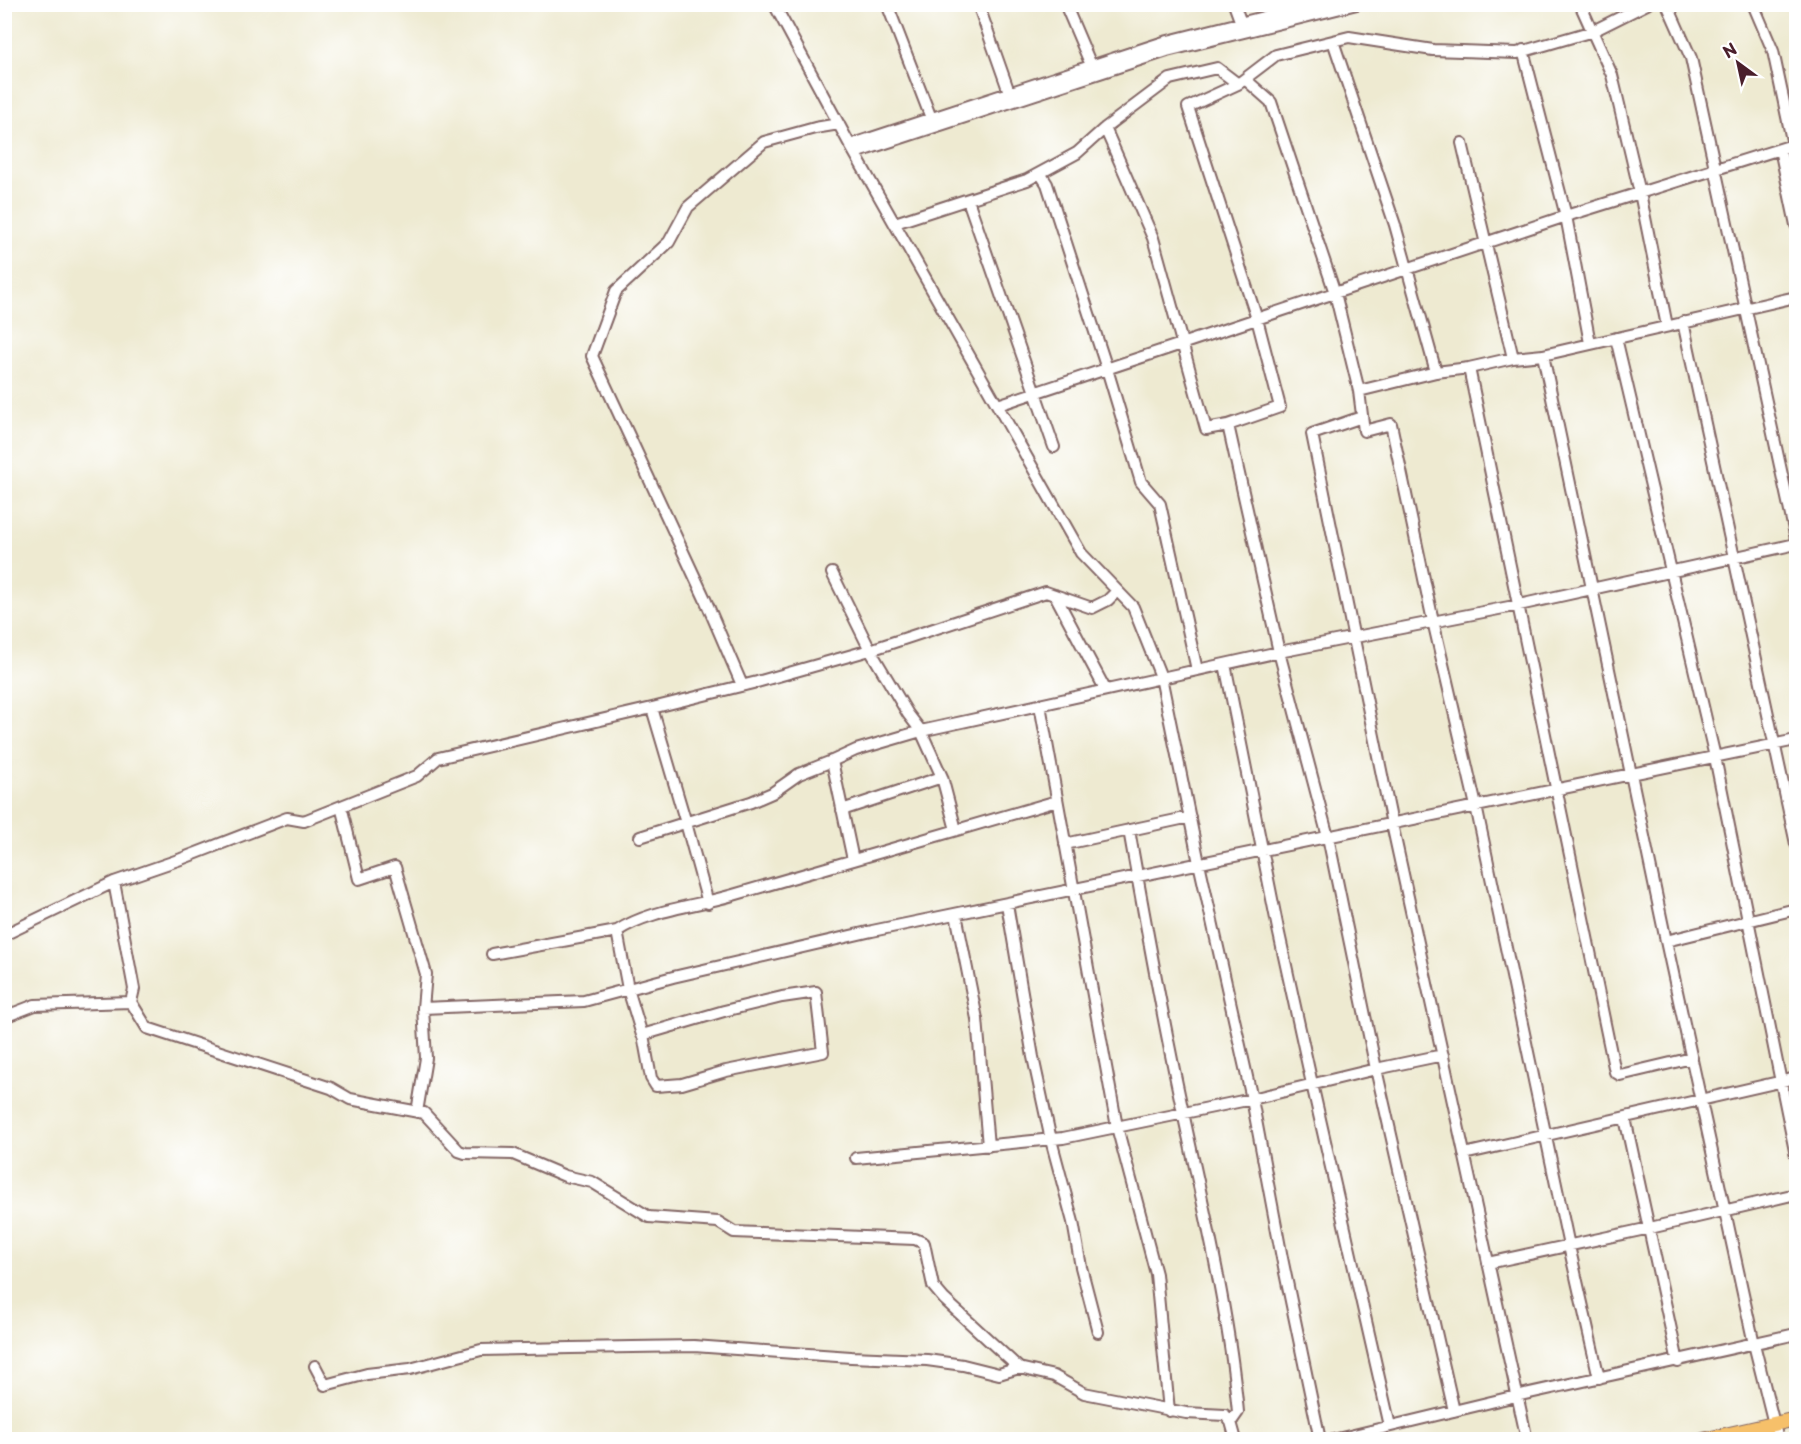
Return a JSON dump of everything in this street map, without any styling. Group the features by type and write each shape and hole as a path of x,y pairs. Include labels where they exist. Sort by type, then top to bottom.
{"main road":[{"path":"1703,1440 1797,1419"}],"street":[{"path":"774,4 839,124 1081,553 1133,607 1161,677 1199,863 1252,1099 1284,1270 1320,1440"},
{"path":"887,4 931,118"},
{"path":"978,4 1009,92"},
{"path":"1065,4 1091,65"},
{"path":"1234,4 1241,23"},
{"path":"853,149 1167,51 1357,4"},
{"path":"1580,4 1612,75 1640,193 1667,326"},
{"path":"1105,128 1153,238 1206,429 1228,425 1280,407 1257,319 1188,108 1241,82 1276,56 1349,37 1433,50 1517,53 1593,31 1647,4"},
{"path":"640,837 751,802 772,793 799,774 856,750 921,731 1352,636 1671,572 1797,541 1691,58 1668,4"},
{"path":"998,405 1566,216 1795,145 1773,51 1753,4"},
{"path":"853,149 931,118 1164,42 1315,5"},
{"path":"1333,41 1395,225 1436,372"},
{"path":"1523,50 1566,216 1590,343"},
{"path":"895,224 1027,180 1077,153 1105,128 1170,79 1217,68 1271,102 1335,293 1359,391 1364,431 1391,424 1599,1378"},
{"path":"742,685 705,599 592,356 616,291 669,242 688,207 764,142 839,124"},
{"path":"1462,143 1513,358"},
{"path":"1780,149 1797,225"},
{"path":"1040,173 1047,184 1141,482 1160,504 1197,670"},
{"path":"968,200 1054,447"},
{"path":"1359,391 1436,372 1469,368 1513,358 1544,355 1797,297"},
{"path":"1683,322 1797,844"},
{"path":"1616,338 1715,757 1797,1156"},
{"path":"1544,355 1666,941 1754,1344 1778,1440"},
{"path":"1469,368 1615,1072 1620,1075 1692,1058"},
{"path":"1362,417 1312,434 1392,824 1527,1440"},
{"path":"1228,425 1279,652 1328,837 1376,1069 1454,1411"},
{"path":"832,573 870,650 908,714 921,731 942,777 956,830"},
{"path":"4,935 114,882 287,818 304,821 417,776 438,758 742,685 870,650 1046,592 1092,608 1108,600 1117,591"},
{"path":"1055,596 1106,689"},
{"path":"1225,664 1312,1084 1390,1426"},
{"path":"1040,705 1118,1127 1156,1274 1169,1411"},
{"path":"652,708 708,903"},
{"path":"423,1008 584,1001 673,977 872,931 1797,740"},
{"path":"831,761 853,860"},
{"path":"842,810 942,777"},
{"path":"492,954 616,931 629,922 643,917 708,903 1057,801"},
{"path":"341,806 359,879 395,867 426,974 423,1008 426,1058 417,1112"},
{"path":"1065,844 1190,817"},
{"path":"1130,830 1183,1113 1218,1274 1238,1412 1231,1422"},
{"path":"114,882 134,989 131,1002 147,1028 331,1088 350,1099 424,1113 459,1151 513,1154 565,1176 592,1182 649,1216 717,1222 734,1232 915,1239 924,1243 933,1286 944,1299 1019,1368"},
{"path":"1007,904 1033,1057 1098,1332"},
{"path":"1666,941 1797,909"},
{"path":"956,914 977,1019 988,1146"},
{"path":"616,931 628,989 643,1035 651,1078 656,1086 682,1084 726,1071 823,1052 816,992 724,1011 643,1035"},
{"path":"4,1017 35,1005 131,1002"},
{"path":"856,1158 1051,1140 1252,1099 1443,1055"},
{"path":"1464,1154 1797,1078"},
{"path":"1625,1118 1678,1362"},
{"path":"1488,1263 1797,1194"},
{"path":"1333,1440 1516,1396 1797,1335"},
{"path":"315,1366 325,1384 367,1374 410,1369 481,1350 694,1346 927,1360 963,1365 999,1374 1019,1368 1054,1376 1084,1393 1169,1411 1225,1415 1231,1422 1236,1440"}]}
